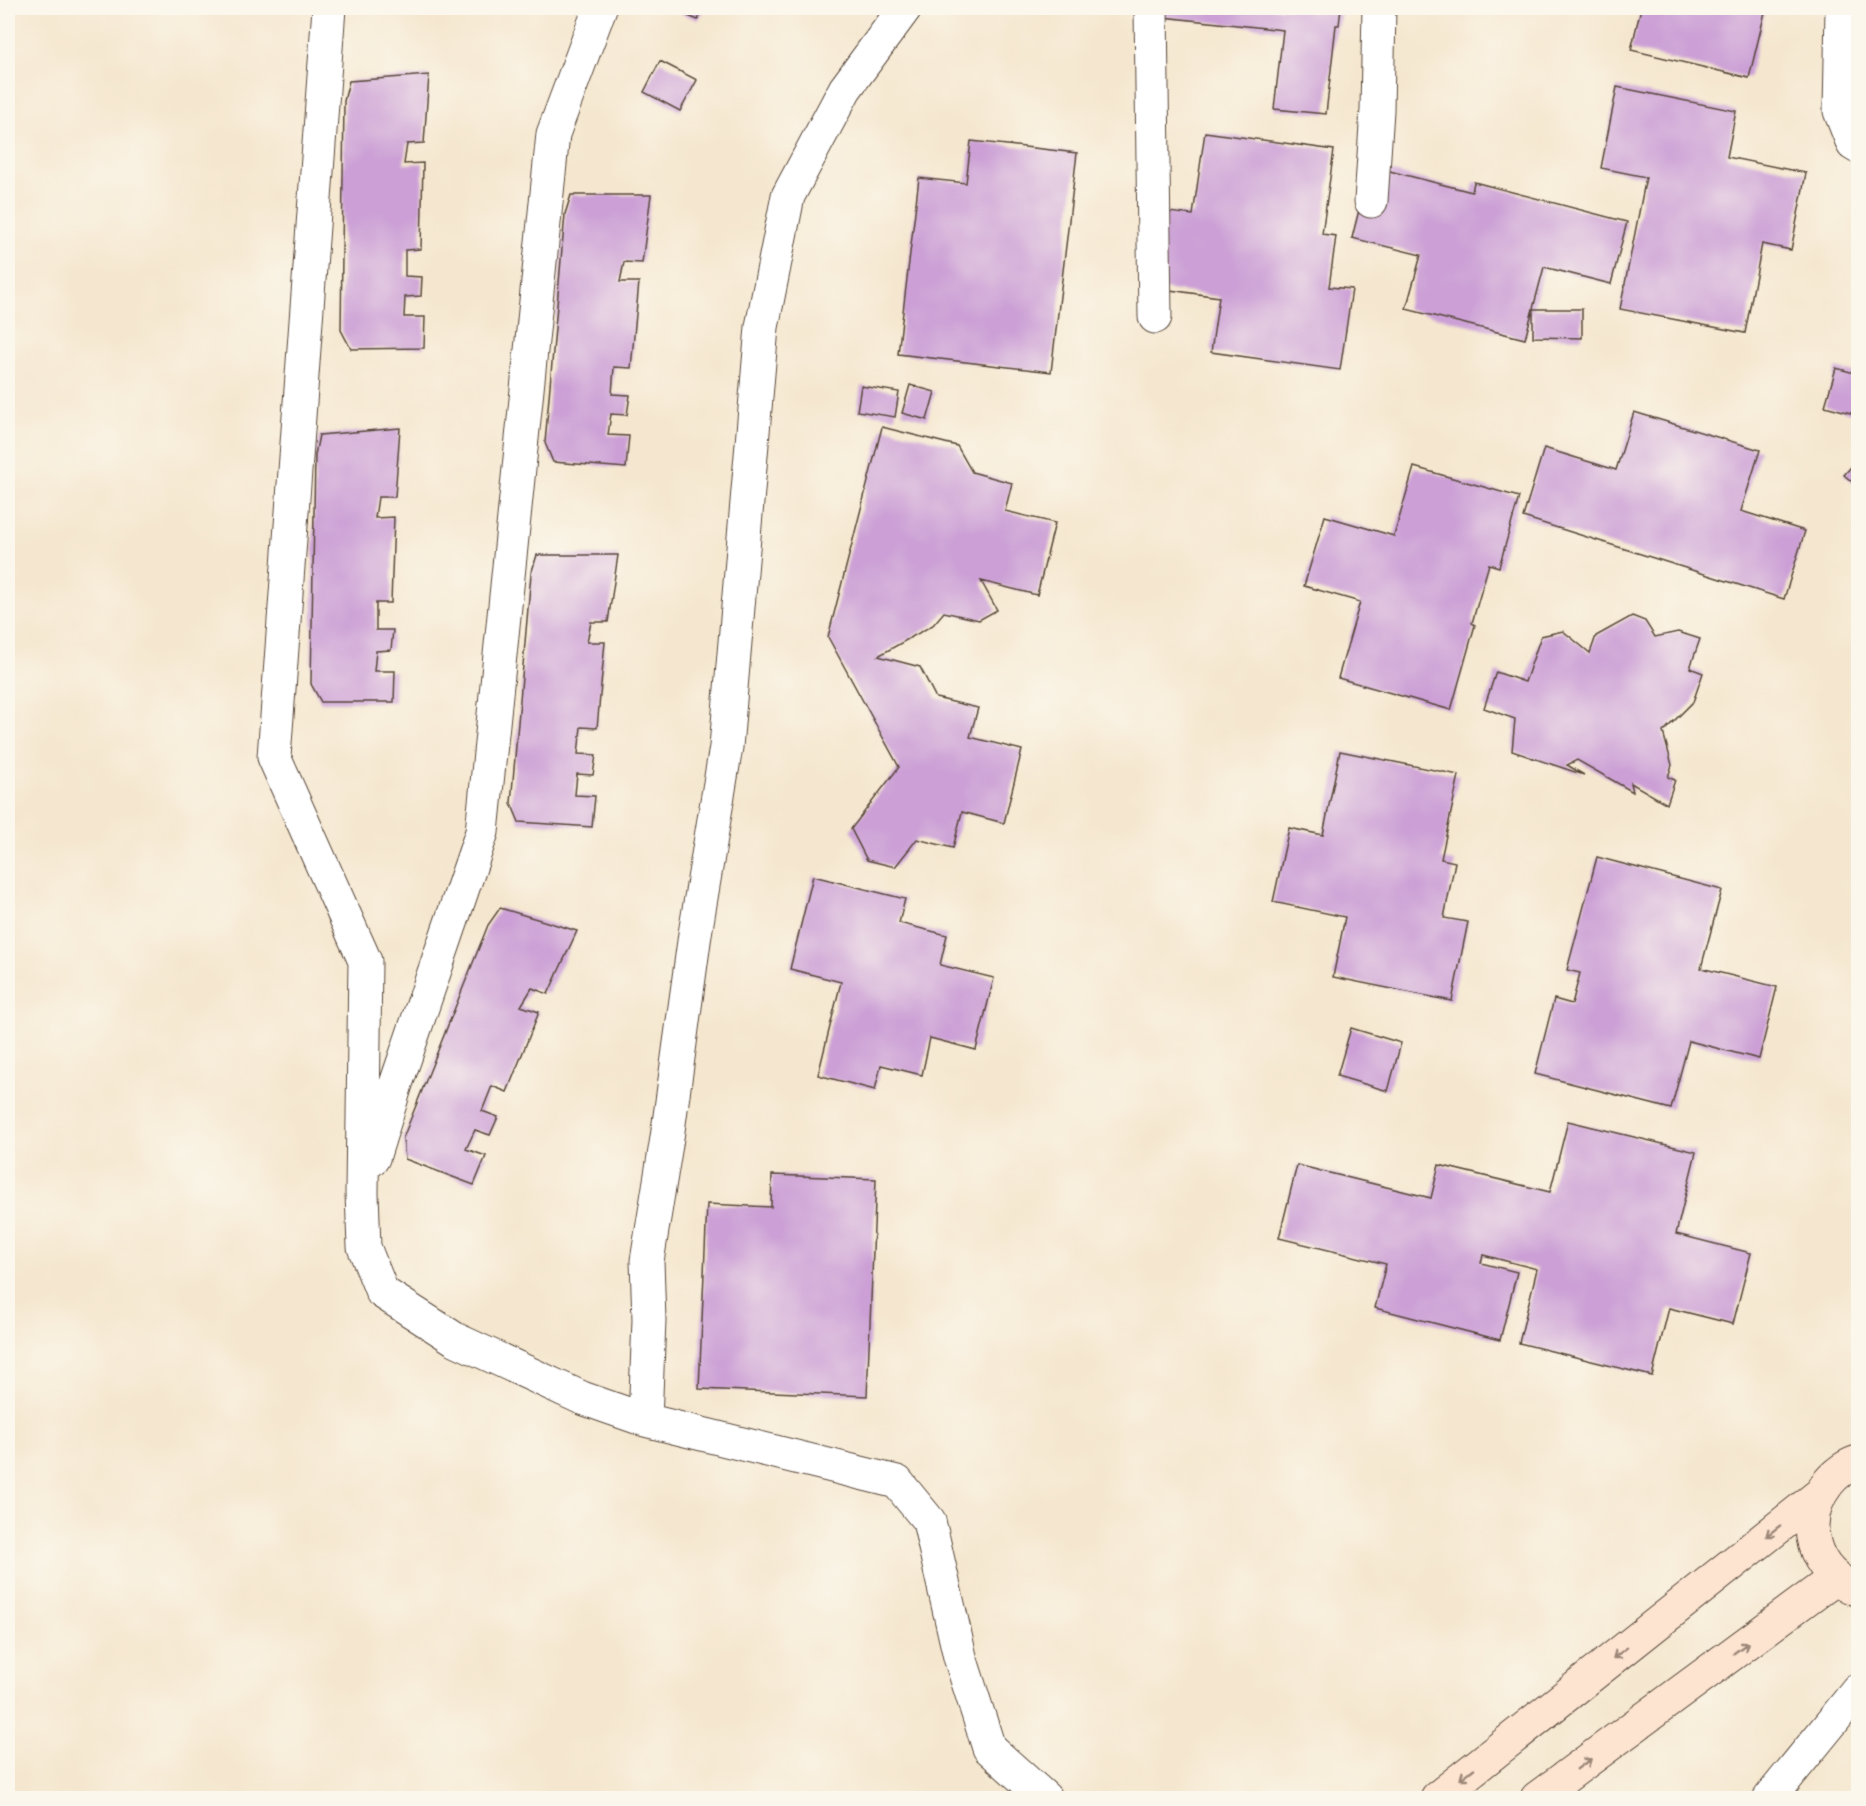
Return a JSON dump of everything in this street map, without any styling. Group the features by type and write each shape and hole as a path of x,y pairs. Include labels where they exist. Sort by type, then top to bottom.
{"street":[{"path":"329,8 274,757 365,962 362,1193 364,1247 382,1292 455,1339 582,1398 645,1420 897,1482 929,1521 960,1656 988,1749 1045,1798"},
{"path":"362,1193 396,1084 482,832 553,134 600,8"},
{"path":"645,1420 648,1331 647,1261 667,1138 695,934 726,747 762,327 788,196 845,89 905,8"},
{"path":"1151,8 1155,317"},
{"path":"1371,201 1377,110 1378,8"},
{"path":"1842,8 1840,111 1853,144 1858,147"},
{"path":"1437,1798 1819,1495 1833,1476 1858,1462"},
{"path":"1537,1798 1847,1584 1820,1560 1813,1540 1812,1516 1819,1495"},
{"path":"1770,1798 1858,1690"}],"building":[{"path":"668,8 704,8 698,20"},
{"path":"1164,8 1341,8 1339,25 1336,25 1326,114 1274,109 1283,30 1163,17"},
{"path":"1641,8 1766,8 1749,78 1631,50"},
{"path":"660,61 697,80 680,111 644,92"},
{"path":"429,75 424,143 407,144 404,164 423,163 421,249 405,250 405,276 422,277 421,296 405,297 404,317 425,317 424,348 351,349 341,330 344,101 349,81"},
{"path":"1617,87 1736,111 1727,157 1806,173 1791,250 1762,244 1745,333 1620,309 1646,177 1601,168"},
{"path":"1205,132 1334,150 1322,234 1336,236 1329,287 1352,289 1340,370 1211,352 1219,297 1149,287 1161,211 1193,215"},
{"path":"971,141 1077,153 1051,372 898,354 919,178 966,183"},
{"path":"1370,166 1472,192 1474,182 1627,222 1611,284 1544,267 1525,339 1406,309 1421,255 1352,238"},
{"path":"571,195 651,195 642,263 624,262 620,282 639,282 631,368 614,367 612,394 630,395 627,415 611,414 608,435 629,436 626,468 553,462 545,443 565,214"},
{"path":"1533,309 1582,309 1582,338 1533,337"},
{"path":"1836,368 1858,374 1858,415 1825,406"},
{"path":"910,385 935,392 927,420 902,413"},
{"path":"861,386 899,392 895,417 857,411"},
{"path":"1634,412 1760,450 1741,511 1805,531 1784,599 1523,517 1544,448 1616,470"},
{"path":"882,427 957,446 972,472 1012,483 1005,511 1055,523 1037,595 981,581 997,610 979,620 944,612 933,625 878,656 920,667 936,698 978,708 970,737 1022,750 1004,823 962,812 953,848 917,839 895,867 867,860 851,829 899,767 828,637"},
{"path":"400,428 395,497 378,497 375,518 394,517 391,603 376,603 376,630 393,630 391,650 376,651 374,671 395,671 394,702 321,702 311,684 315,455 319,435"},
{"path":"1858,459 1858,487 1844,475"},
{"path":"1414,467 1519,497 1499,567 1489,564 1472,623 1475,625 1451,710 1338,678 1360,602 1304,586 1325,516 1394,536"},
{"path":"537,555 618,555 608,622 591,622 587,642 605,642 597,728 581,727 578,754 596,755 593,775 577,774 575,795 595,796 592,827 519,822 511,803 531,574"},
{"path":"1632,616 1645,621 1655,637 1678,632 1700,639 1690,668 1703,673 1693,702 1663,732 1672,765 1668,777 1675,780 1667,804 1631,783 1633,792 1577,760 1567,765 1584,775 1512,751 1515,719 1484,708 1496,672 1525,682 1541,636 1563,631 1590,653 1596,636"},
{"path":"1340,751 1459,775 1441,859 1455,862 1444,918 1468,922 1452,1001 1333,977 1345,917 1273,902 1289,828 1323,835"},
{"path":"1597,857 1722,890 1701,968 1777,987 1759,1059 1689,1041 1671,1109 1535,1074 1554,999 1572,1004 1580,973 1567,970"},
{"path":"813,876 905,899 899,923 947,935 940,965 994,978 976,1050 930,1038 922,1075 881,1065 875,1090 818,1075 841,982 790,969"},
{"path":"500,908 577,931 548,994 532,988 521,1006 539,1012 507,1092 492,1086 482,1111 498,1117 490,1135 475,1130 466,1149 486,1156 474,1185 405,1159 403,1138 488,925"},
{"path":"1351,1028 1401,1043 1388,1091 1337,1076"},
{"path":"1568,1121 1696,1152 1676,1234 1751,1253 1733,1324 1669,1308 1652,1376 1519,1343 1537,1269 1483,1255 1481,1263 1517,1272 1500,1340 1375,1308 1386,1264 1279,1238 1297,1165 1431,1198 1439,1165 1550,1192"},
{"path":"772,1175 876,1179 867,1396 699,1389 707,1204 771,1207"}]}
